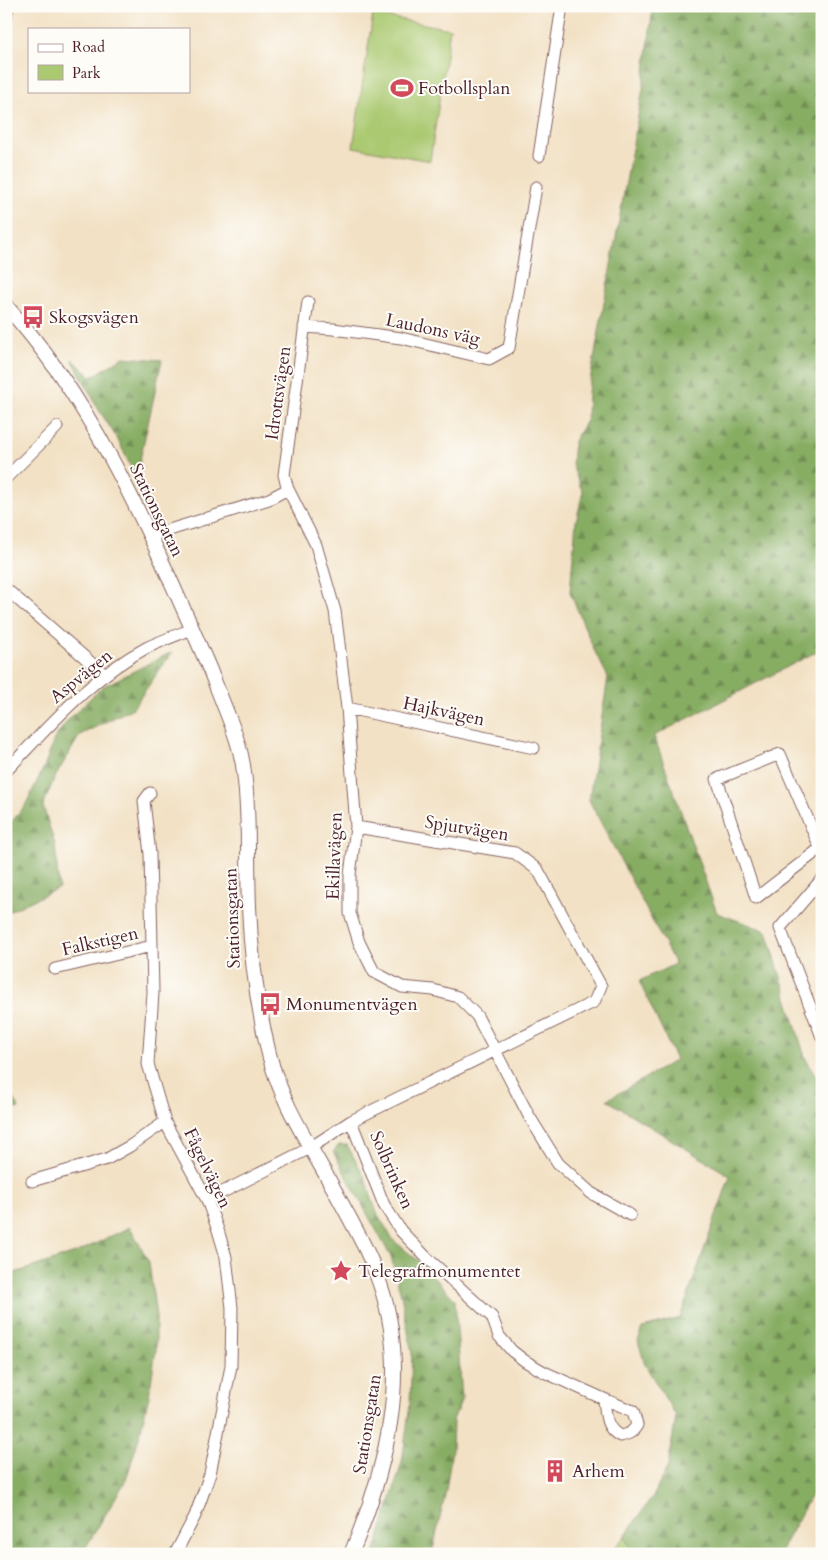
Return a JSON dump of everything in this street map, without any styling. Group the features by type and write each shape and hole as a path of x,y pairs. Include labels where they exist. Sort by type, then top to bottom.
{"street":[{"path":"6,18 8,6"},
{"path":"539,156 562,6"},
{"name":"Laudons väg","path":"304,327 401,338 489,359 509,348 536,187"},
{"name":"Idrottsvägen","path":"288,489 284,475 308,302"},
{"name":"Stationsgatan","path":"6,306 31,332 88,419 126,487 192,629 237,738 248,807 249,903 254,981 269,1056 282,1093 310,1148 336,1192 380,1283 387,1309 395,1360 393,1398 381,1469 371,1504 351,1554"},
{"path":"6,478 57,427"},
{"path":"150,536 269,500 288,489"},
{"name":"Ekillavägen","path":"288,489 316,545 335,611 347,708 356,827 350,875 350,913 359,942 374,972 402,987 433,990 458,997 477,1016 528,1116 558,1163 591,1193 630,1215"},
{"path":"6,589 105,675"},
{"name":"Aspvägen","path":"6,771 72,702 105,675 146,648 192,629"},
{"name":"Hajkvägen","path":"347,708 534,748"},
{"path":"780,754 818,842 822,846 756,898 717,779 780,754"},
{"name":"Fågelvägen","path":"150,792 144,801 150,854 154,994 148,1064 166,1122 207,1200 218,1230 226,1257 232,1308 231,1366 210,1474 195,1516 175,1554"},
{"name":"Spjutvägen","path":"356,827 515,853 538,870 601,986 594,1002 495,1050"},
{"path":"822,879 780,928 822,1036"},
{"name":"Falkstigen","path":"55,969 152,946"},
{"path":"207,1200 310,1148 351,1121 495,1050"},
{"name":"Solbrinken","path":"351,1121 384,1205 401,1231 492,1317 499,1336 525,1362 604,1400"},
{"path":"32,1181 107,1159 166,1122"}],"green space":[{"path":"653,6 822,6 822,649 654,736 717,913 767,931 805,1057 822,1087 822,1475 779,1554 635,1554 624,1537 655,1493 668,1466 676,1416 645,1365 638,1341 643,1328 680,1318 730,1176 607,1100 676,1060 639,981 675,964 589,800 608,677 594,650 570,592 576,521 583,493 572,465 574,441 587,419 588,392 643,88"},
{"name":"Fotbollsplan","path":"373,14 450,29 430,161 353,147"},
{"path":"123,357 162,360 138,469 144,494 118,440 99,410 72,359 92,377"},
{"path":"172,652 133,708 80,735 54,779 43,806 55,845 59,888 6,913 6,828 25,806 45,765 54,739 69,719 102,687"},
{"path":"6,1083 19,1108 6,1112"},
{"path":"339,1145 347,1145 365,1177 377,1213 393,1240 420,1262 455,1300 462,1398 453,1420 452,1449 446,1491 432,1554 374,1554 402,1462 410,1404 412,1353 401,1295 391,1257 333,1152"},
{"path":"130,1227 149,1262 156,1317 156,1350 149,1396 126,1480 85,1549 80,1554 6,1554 6,1276 78,1252"},
{"path":"624,1537 635,1554 609,1554"}],"place":[{"name":"Fotbollsplan","path":"402,88"},
{"name":"Skogsvägen","path":"33,317"},
{"name":"Monumentvägen","path":"270,1004"},
{"name":"Telegrafmonumentet","path":"341,1271"},
{"name":"Arhem","path":"555,1471"}]}
